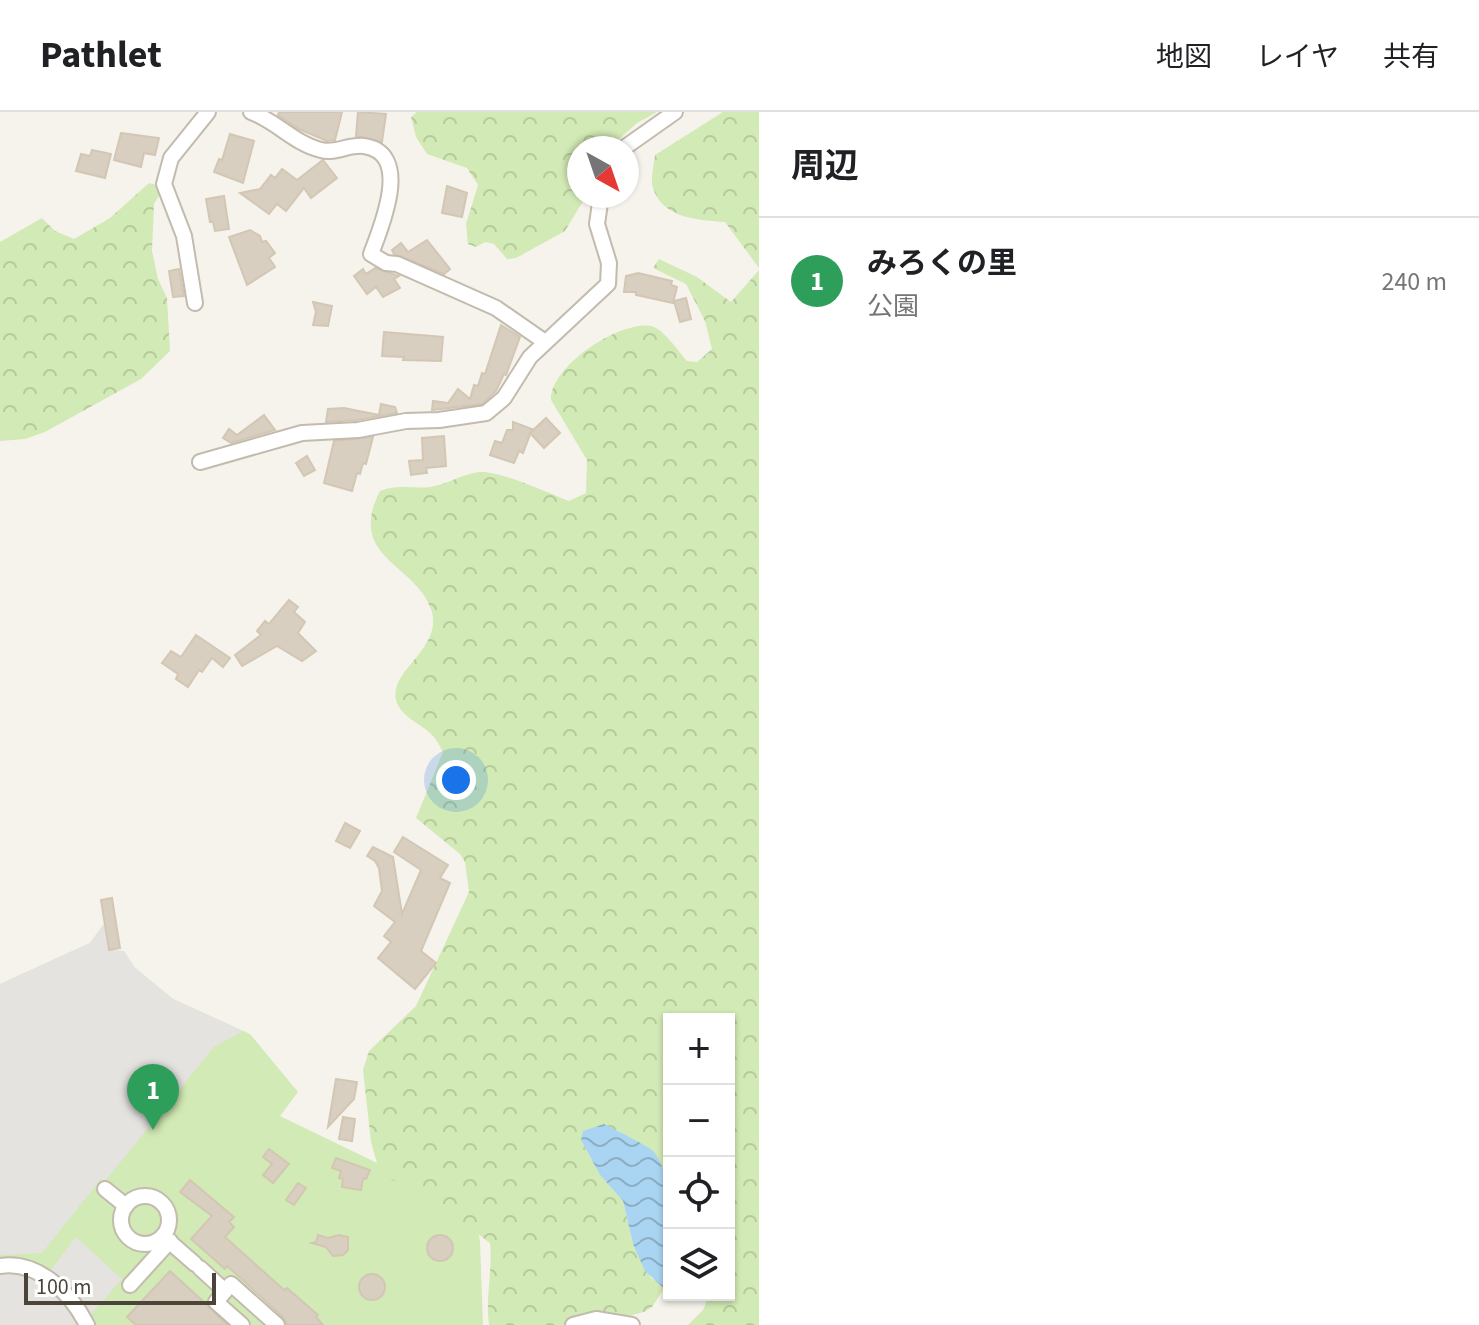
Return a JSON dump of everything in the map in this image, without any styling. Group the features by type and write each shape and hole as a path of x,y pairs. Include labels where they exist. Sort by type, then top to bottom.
{"street":[{"path":"195,303 184,236 164,184 171,158 208,112"},
{"path":"251,112 307,146 324,151 364,146 374,150 388,163 391,175 390,198 371,254 496,308 545,342"},
{"path":"639,137 675,112"},
{"path":"200,462 302,433 358,430 406,421 486,413 504,398 530,357 608,284 609,263 597,224 599,208"},
{"path":"105,1189 126,1206"},
{"path":"130,1285 166,1238 169,1218 167,1210 157,1199 142,1196 134,1198 126,1206 121,1217 130,1239 145,1244 166,1238"},
{"path":"166,1238 225,1291"},
{"path":"0,1266 16,1263 48,1278 79,1309 87,1325"},
{"path":"242,1325 216,1302 231,1284 277,1325"},
{"path":"573,1325 596,1319 632,1325"}],"green space":[{"path":"417,112 657,112 622,136 567,136 567,208 579,208 565,231 516,258 507,259 494,244 485,242 476,247 468,244 466,224 478,185 467,168 427,154 416,137 411,117"},
{"path":"723,112 759,112 759,268 725,222 693,219 673,212 658,198 653,188 655,155"},
{"path":"149,183 164,187 154,204 152,251 158,279 167,298 170,351 141,379 45,432 25,439 0,441 0,242 42,218 55,231 74,239 110,218"},
{"path":"659,259 697,277 731,302 759,270 759,1325 688,1325 703,1310 707,1301 735,1301 735,1013 663,1013 663,1170 655,1156 617,1130 581,1140 600,1175 623,1201 633,1244 651,1278 663,1286 663,1290 652,1307 644,1312 593,1325 489,1325 490,1243 447,1211 387,1177 379,1170 371,1142 363,1070 369,1051 416,1006 469,892 465,862 460,854 416,818 443,752 433,736 404,713 397,703 399,681 430,636 433,623 431,609 423,593 377,546 371,531 372,513 380,491 436,486 479,472 511,478 569,501 586,493 587,460 551,400 562,374 588,349 637,326 651,326 661,331 687,361 697,362 712,349 705,321 686,284 653,268"},
{"path":"104,924 108,950 124,951 134,967 173,999 250,1034 298,1092 280,1116 474,1210 480,1241 483,1325 0,1325 0,984 90,943"}],"shaded area":[{"path":"104,924 108,950 124,951 134,967 173,999 243,1031 214,1047 42,1253 0,1255 0,984 90,943"},
{"path":"76,1237 122,1279 91,1314 50,1271"},
{"path":"0,1273 22,1273 38,1281 66,1305 79,1325 0,1325"}],"water":[{"path":"604,1124 653,1151 661,1164 663,1288 645,1271 633,1244 623,1201 600,1175 581,1140 583,1131"}],"building":[{"path":"279,112 342,112 335,140 327,141 299,129 278,115"},
{"path":"358,112 386,114 382,142 356,136"},
{"path":"121,133 159,138 155,155 144,153 141,167 114,160"},
{"path":"230,134 254,141 243,183 214,172 219,159 222,160"},
{"path":"92,150 111,154 105,178 76,171 81,154 90,156"},
{"path":"323,160 337,178 311,198 304,188 286,211 277,204 269,214 240,193 260,189 271,175 275,178 282,169 297,180"},
{"path":"447,186 467,193 462,217 442,213"},
{"path":"224,196 229,229 215,231 206,199"},
{"path":"250,230 260,236 262,242 266,241 275,253 269,258 275,267 247,285 229,237"},
{"path":"427,240 450,269 444,274 394,254 392,250 401,243 408,252"},
{"path":"375,268 399,276 394,279 400,288 383,297 376,287 367,294 354,276 363,269 366,274"},
{"path":"179,269 184,296 173,297 169,271"},
{"path":"638,273 672,281 671,285 677,287 673,303 636,295 636,292 624,292 626,276"},
{"path":"686,298 691,319 680,322 674,301"},
{"path":"313,302 332,306 328,326 313,325 316,312"},
{"path":"501,325 520,337 506,375 496,391 482,404 432,410 433,401 448,403 458,389 470,399 474,385 478,386 482,373 485,374"},
{"path":"384,332 443,337 441,361 382,356"},
{"path":"381,404 395,407 397,413 326,422 328,409 344,408 379,415"},
{"path":"264,415 275,430 231,443 223,438 229,429 237,435"},
{"path":"546,418 560,433 544,448 530,433"},
{"path":"513,422 532,429 523,453 519,451 514,463 490,455 495,441 502,443 507,430 513,430"},
{"path":"444,436 446,466 426,468 427,473 411,475 409,461 423,460 422,438"},
{"path":"373,437 366,464 363,463 360,474 357,473 352,491 324,483 334,441"},
{"path":"307,456 315,470 304,476 296,463"},
{"path":"289,600 298,607 294,612 305,622 298,633 316,651 302,661 277,646 242,666 235,655 261,635 257,631 265,621 269,624"},
{"path":"196,635 230,658 223,667 212,658 188,687 176,679 178,674 162,663 171,651 181,657"},
{"path":"345,823 360,831 350,848 336,841"},
{"path":"403,837 448,865 440,878 450,883 421,951 436,963 415,989 378,958 391,942 384,936 395,922 374,906 382,891 379,868 367,856 373,847 393,857 402,914 421,870 394,852"},
{"path":"112,898 120,948 109,950 101,900"},
{"path":"336,1079 357,1082 354,1099 328,1127"},
{"path":"343,1117 355,1119 352,1141 339,1139"},
{"path":"269,1149 289,1164 273,1183 263,1175 272,1164 263,1157"},
{"path":"336,1158 370,1170 366,1179 363,1178 361,1190 342,1187 343,1179 339,1178 341,1171 332,1168"},
{"path":"190,1180 234,1217 229,1222 234,1227 225,1237 284,1290 287,1288 318,1315 316,1317 323,1325 287,1325 284,1318 244,1281 191,1239 212,1216 180,1192"},
{"path":"298,1183 306,1188 294,1205 286,1200"},
{"path":"318,1235 348,1237 348,1250 343,1255 333,1256 326,1247 312,1243 316,1242"},
{"path":"440,1235 449,1239 453,1248 449,1257 440,1261 431,1257 427,1248 431,1239"},
{"path":"170,1271 227,1325 136,1325 127,1317"},
{"path":"372,1274 382,1277 385,1287 382,1297 372,1300 362,1297 359,1287 362,1277"}],"place":[{"name":"みろくの里","path":"153,1130"}]}
